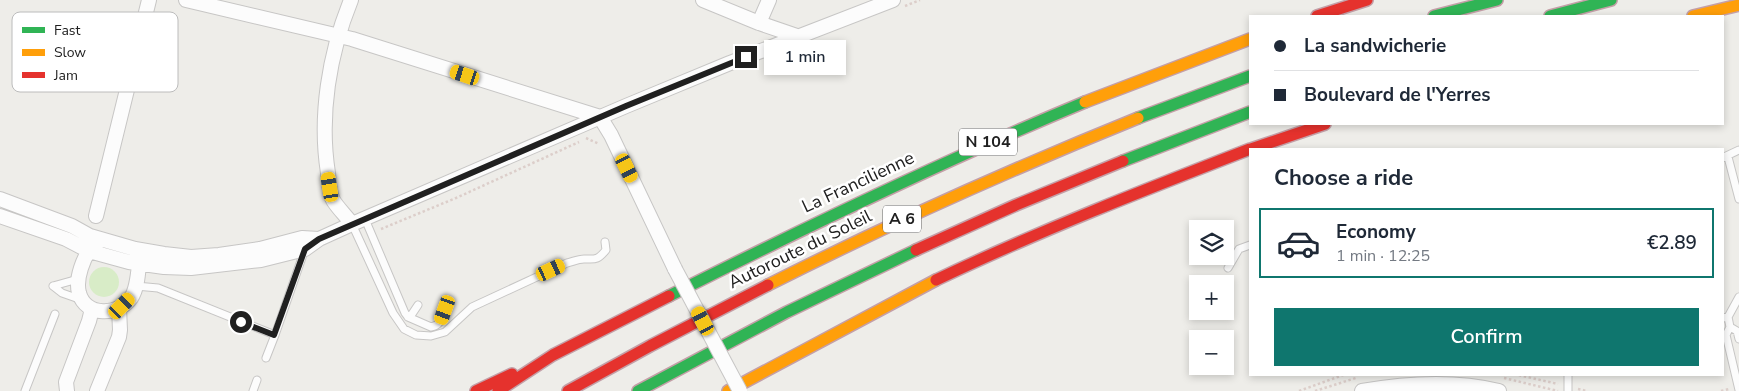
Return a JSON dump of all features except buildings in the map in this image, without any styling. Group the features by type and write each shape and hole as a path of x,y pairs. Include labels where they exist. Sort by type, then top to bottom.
{"highway":[{"path":"1320,15 1366,0"},
{"path":"1438,15 1497,0"},
{"path":"1554,15 1612,0"},
{"path":"1697,15 1739,5"},
{"name":"La Francilienne","path":"498,391 560,351 806,226 972,149 1103,95 1249,39"},
{"name":"Autoroute du Soleil","path":"568,391 744,295 879,229 1019,166 1168,106 1249,76"},
{"name":"A 6","path":"638,391 762,324 900,257 1023,202 1178,138 1249,112"},
{"path":"1254,148 1322,125"},
{"path":"728,391 912,292 993,253 1106,205 1249,150"},
{"path":"476,391 560,351"},
{"path":"716,388 750,378"}],"street":[{"path":"186,0 338,36 600,117 611,135 675,269 740,391"},
{"path":"351,0 338,36 328,92 325,144 333,201 358,222"},
{"path":"703,0 800,36"},
{"path":"760,22 769,0"},
{"path":"0,199 72,226 93,225 133,257 191,268 261,260 305,249 319,239 600,117 893,0"},
{"path":"93,225 126,92"},
{"path":"0,216 66,240 89,251 190,262 219,255 260,249 302,238 319,239"},
{"path":"89,251 78,279 80,294 88,305 102,312 120,308 132,297 136,286 132,278 133,257"},
{"path":"67,391 66,382 89,321 88,305"},
{"path":"97,391 119,337 120,308"},
{"path":"1362,384 1393,386 1428,383 1499,391"}],"lane":[{"path":"1739,150 1725,157 1738,189 1739,199"},
{"path":"358,222 392,313 404,330 418,335 431,336 444,332 472,307 567,263 584,259 592,260 600,257 606,250 605,242"},
{"path":"358,222 408,317 431,327 441,320 445,310"},
{"path":"1228,268 1239,249 1249,245"},
{"path":"266,358 305,249"},
{"path":"78,279 53,286 62,293 88,305"},
{"path":"136,286 158,288 274,335"},
{"path":"1739,297 1725,317 1730,327 1737,332 1739,339"},
{"path":"408,317 418,305"},
{"path":"24,391 55,314"},
{"path":"1730,327 1726,335 1739,390"},
{"path":"1568,376 1569,389"},
{"path":"253,391 257,380"}],"path":[{"path":"1299,391 1340,376"},
{"path":"1497,376 1558,391"},
{"path":"1521,376 1569,389 1587,391"},
{"path":"1315,391 1362,384"}],"green space":[{"path":"104,267 110,268 118,276 118,288 110,296 104,297 98,296 90,288 89,282 90,276 98,268"}],"traffic: fast":[{"path":"1438,15 1497,0"},
{"path":"1554,15 1611,0"},
{"path":"1138,118 1249,76"},
{"path":"669,296 875,195 1085,102"},
{"path":"1123,161 1249,112"},
{"path":"638,391 787,312 916,250"}],"traffic: slow":[{"path":"1697,15 1739,5"},
{"path":"1085,102 1249,39"},
{"path":"768,285 859,240 951,198 1138,118"},
{"path":"728,391 936,280"}],"traffic: jam":[{"path":"1320,15 1367,0"},
{"path":"1254,148 1322,125"},
{"path":"936,280 1053,228 1249,149"},
{"path":"916,250 1016,205 1123,161"},
{"path":"568,391 768,285"},
{"path":"498,391 553,355 669,296"},
{"path":"476,391 512,374"}],"route":[{"path":"241,322 274,335 305,249 319,239 626,106 746,57"}]}
